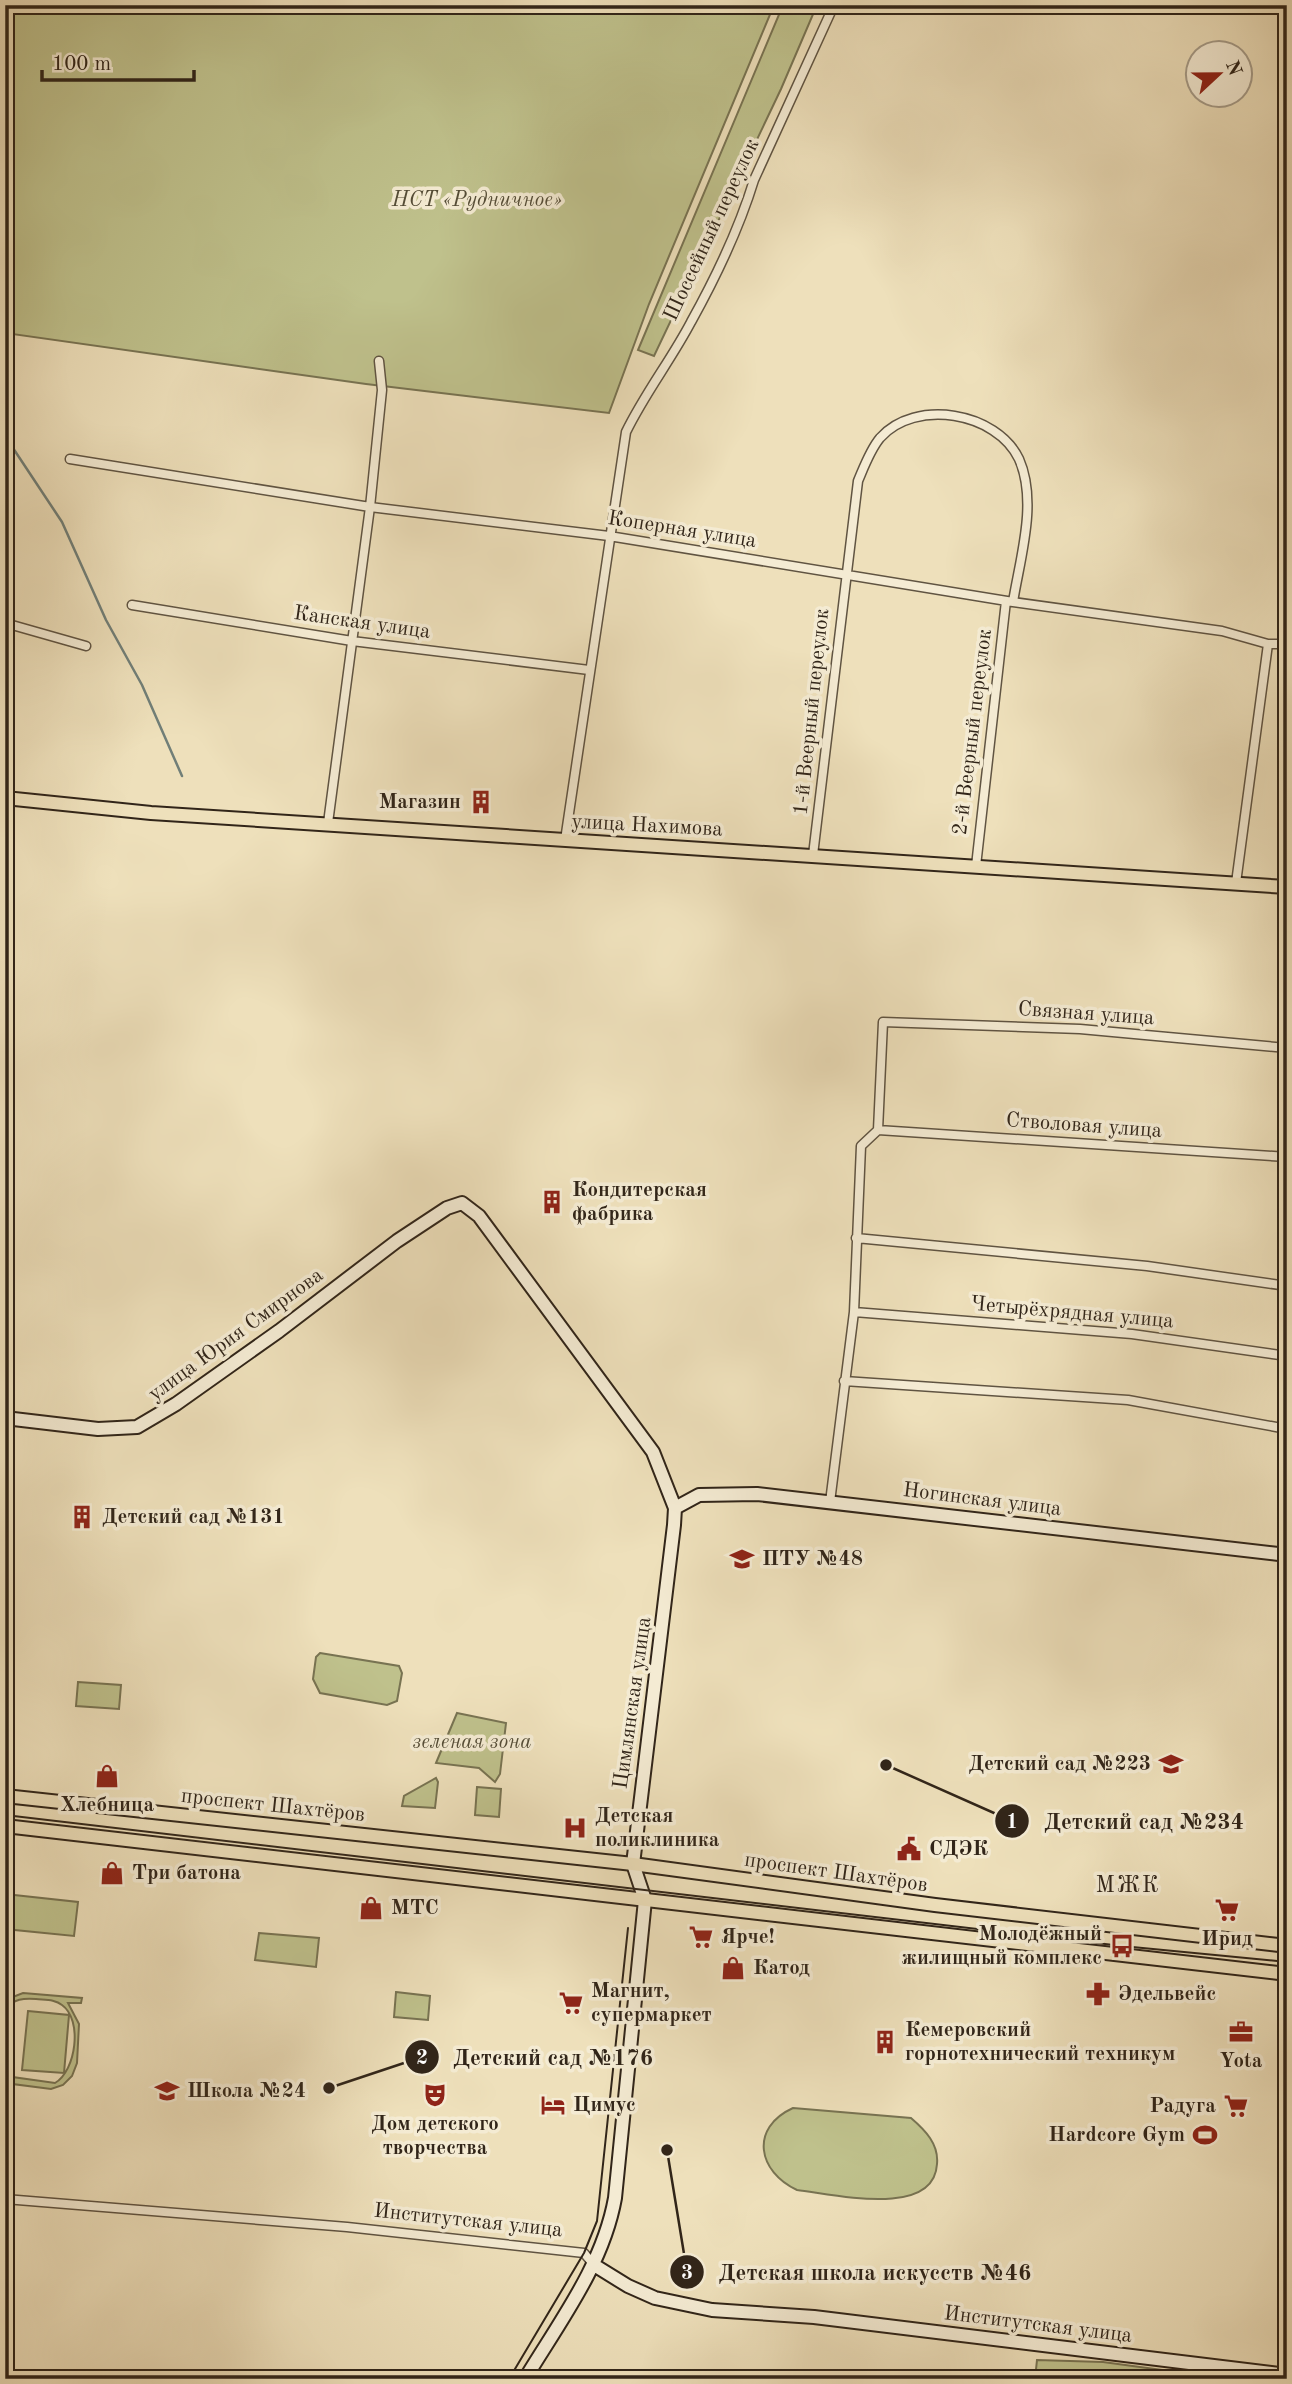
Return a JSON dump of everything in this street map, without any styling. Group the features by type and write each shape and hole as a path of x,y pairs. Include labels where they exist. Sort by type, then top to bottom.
{"main road":[{"name":"улица Нахимова","path":"5,798 151,813 1287,887"},
{"name":"проспект Шахтёров","path":"5,1796 633,1864 909,1902 1287,1946"},
{"path":"5,1826 1287,1974"}],"street":[{"name":"Шоссейный переулок","path":"565,840 626,432 641,401 691,322 745,210 754,180 834,5"},
{"path":"328,823 370,507 382,390 379,360"},
{"path":"845,573 858,481 880,438 893,427 920,418 956,414 975,420 1007,443 1019,460 1029,499 1010,602"},
{"name":"Коперная улица","path":"70,459 370,507 609,536 1010,602 1222,631 1268,644 1287,644"},
{"name":"1-й Веерный переулок","path":"813,855 845,573"},
{"name":"2-й Веерный переулок","path":"976,866 1010,602"},
{"name":"Канская улица","path":"131,605 352,640 589,670"},
{"path":"5,623 86,646"},
{"path":"1236,883 1268,644"},
{"name":"Связная улица","path":"878,1130 883,1022 1080,1029 1287,1048"},
{"path":"830,1502 853,1312 862,1146 878,1130"},
{"name":"Стволовая улица","path":"878,1130 1287,1157"},
{"name":"улица Юрия Смирнова","path":"5,1418 98,1429 137,1427 176,1404 447,1208 454,1204 467,1206"},
{"name":"Цимлянская улица","path":"467,1206 479,1216 639,1431 663,1472 675,1508 653,1715 638,1810 633,1864 645,1900 615,2198 607,2233 594,2265 525,2379"},
{"path":"856,1238 1147,1266 1287,1286"},
{"name":"Четырёхрядная улица","path":"853,1312 1132,1334 1287,1356"},
{"path":"844,1381 1128,1400 1287,1429"},
{"name":"Ногинская улица","path":"675,1508 699,1495 713,1493 830,1502 1287,1555"},
{"name":"Институтская улица","path":"5,2199 347,2227 584,2253 594,2265 654,2298 712,2310 814,2317 1287,2375"}],"green space":[{"name":"НСТ «Рудничное»","path":"5,5 774,5 649,304 609,413 366,384 5,333"},
{"path":"783,5 817,5 781,89 654,356 638,350"},
{"path":"320,1653 399,1666 402,1673 397,1701 387,1705 320,1693 313,1679 316,1657"},
{"path":"78,1682 121,1685 119,1709 76,1706"},
{"name":"зеленая зона","path":"457,1713 506,1723 500,1774 495,1782 479,1768 436,1763"},
{"path":"436,1778 438,1782 435,1808 402,1806 404,1796"},
{"path":"477,1787 501,1789 499,1817 475,1815"},
{"path":"5,1894 78,1902 74,1936 5,1929"},
{"path":"259,1933 319,1938 316,1967 255,1960"},
{"path":"396,1992 430,1996 428,2020 394,2017"},
{"path":"23,1993 82,1998 81,2003 68,2003 79,2024 77,2063 72,2076 63,2085 51,2089 5,2083 5,2076 55,2083 68,2068 72,2057 75,2033 69,2012 56,2002 36,1999 19,2000 5,2008 5,2000"},
{"path":"28,2011 69,2015 64,2073 22,2070"},
{"path":"793,2108 911,2118 926,2133 936,2150 937,2164 932,2181 919,2192 879,2199 797,2190 774,2172 764,2150 770,2127"},
{"path":"1037,2360 1103,2362 1229,2379 1035,2379"}],"waterway":[{"path":"5,436 62,522 106,620 142,685 182,776"}],"tram line":[{"path":"5,1815 1122,1946 1287,1962"},
{"path":"509,2379 584,2253 597,2221 628,1928"}],"place":[{"name":"Магазин","path":"481,802"},
{"name":"Кондитерская фабрика","path":"552,1202"},
{"name":"Детский сад №131","path":"82,1517"},
{"name":"ПТУ №48","path":"742,1559"},
{"name":"Детский сад №223","path":"1171,1764"},
{"name":"Детский сад №234","path":"886,1765"},
{"name":"Хлебница","path":"107,1776"},
{"name":"Детская поликлиника","path":"575,1828"},
{"name":"СДЭК","path":"909,1849"},
{"name":"Три батона","path":"112,1873"},
{"name":"МТС","path":"371,1908"},
{"name":"Ирид","path":"1227,1910"},
{"name":"Ярче!","path":"701,1937"},
{"name":"Молодёжный жилищный комплекс","path":"1122,1946"},
{"name":"Катод","path":"733,1968"},
{"name":"Эдельвейс","path":"1098,1994"},
{"name":"Магнит, супермаркет","path":"571,2003"},
{"name":"Yota","path":"1241,2032"},
{"name":"Кемеровский горнотехнический техникум","path":"885,2042"},
{"name":"Детский сад №176","path":"329,2088"},
{"name":"Школа №24","path":"167,2091"},
{"name":"Дом детского творчества","path":"435,2095"},
{"name":"Цимус","path":"553,2105"},
{"name":"Радуга","path":"1236,2106"},
{"name":"Hardcore Gym","path":"1205,2135"},
{"name":"Детская школа искусств №46","path":"667,2150"}],"district":[{"name":"МЖК","path":"1128,1885"}]}
